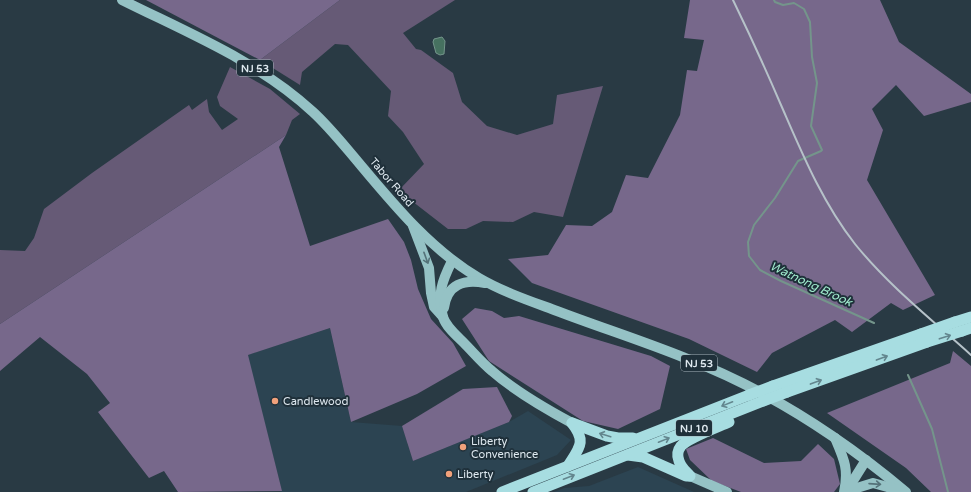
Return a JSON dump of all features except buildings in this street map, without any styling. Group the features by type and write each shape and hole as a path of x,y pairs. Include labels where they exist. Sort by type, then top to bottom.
{"highway":[{"name":"NJ 10","path":"502,492 531,487 628,455 924,338 955,322 971,317"},
{"name":"NJ 10","path":"531,487 568,466 773,386 924,338 967,330"},
{"path":"690,476 678,461 678,452 681,446 689,440 739,418 762,402"},
{"path":"572,423 607,436 618,438 640,438"},
{"path":"568,466 578,449 580,439 578,430 572,423"},
{"path":"628,455 643,457 686,476 690,476"}],"main road":[{"name":"Tabor Road","path":"122,0 245,62 292,94 312,110 411,222 452,261"},
{"path":"411,222 429,268 434,307 451,329 492,371 527,398 572,423"},
{"path":"443,318 440,298 441,283 452,261"},
{"name":"NJ 53","path":"452,261 494,286 533,302 686,358 729,376 785,405 866,460 905,492"},
{"path":"443,318 446,297 451,289 474,281 494,286"},
{"path":"835,438 846,468 846,492"},
{"path":"846,492 866,460"},
{"path":"690,476 727,492"},
{"path":"846,492 873,483 905,492"}],"shaded area":[{"path":"146,0 340,0 260,60"},
{"path":"340,0 455,0 403,33 416,49 421,50 453,73 462,102 487,126 517,135 553,124 557,95 603,86 563,217 534,212 513,222 483,221 466,229 448,229 408,198 400,189 424,164 403,132 388,116 391,91 348,45 335,44 302,72 300,85 260,60"},
{"path":"690,0 880,0 899,42 971,94 971,102 924,116 896,85 872,109 883,130 867,180 935,295 903,310 891,303 852,332 835,320 772,353 757,372 689,339 532,283 508,259 548,255 566,225 592,226 612,212 626,175 648,178 680,115 687,70 697,71 704,40 684,38"},
{"path":"442,37 445,41 444,54 440,55 436,53 433,42 434,39"},
{"path":"230,67 270,89 300,114 292,120 286,135 0,324 0,250 25,251 34,238 44,209 92,173 189,105 192,110 207,99 209,112 222,130 238,119 220,106 217,97"},
{"path":"286,135 279,147 310,246 388,219 404,242 411,260 418,289 431,319 453,343 466,366 417,394 351,422 330,328 248,355 282,491 178,492 164,471 149,478 98,412 110,403 87,374 40,337 0,371 0,324"},
{"path":"475,308 492,311 504,318 519,316 651,356 670,366 660,409 618,429 583,421 489,361 462,319"},
{"path":"330,328 351,422 402,426 413,461 509,422 528,411 571,440 557,455 466,492 279,492 282,491 247,355"},
{"path":"953,351 971,366 971,492 931,492 906,468 827,413 950,363"},
{"path":"497,387 512,416 509,422 413,461 402,426 463,389"},
{"path":"713,438 764,463 801,461 818,444 834,459 840,484 834,492 741,492 712,481 690,460 686,449"},
{"path":"638,467 694,492 554,492 564,488 589,486"}],"waterway":[{"name":"Watnong Brook","path":"774,0 775,2 783,5 794,3 804,9 810,22 812,57 817,83 811,126 822,150 798,161 775,198 754,225 748,242 749,256 760,270 874,323"},
{"name":"Watnong Brook","path":"908,375 932,429 948,492"}],"railway":[{"path":"733,0 814,177 843,228 882,274 971,355"}],"place":[{"name":"Candlewood","path":"275,401"},
{"name":"Liberty Convenience","path":"463,447"},
{"name":"Liberty","path":"449,474"}]}
